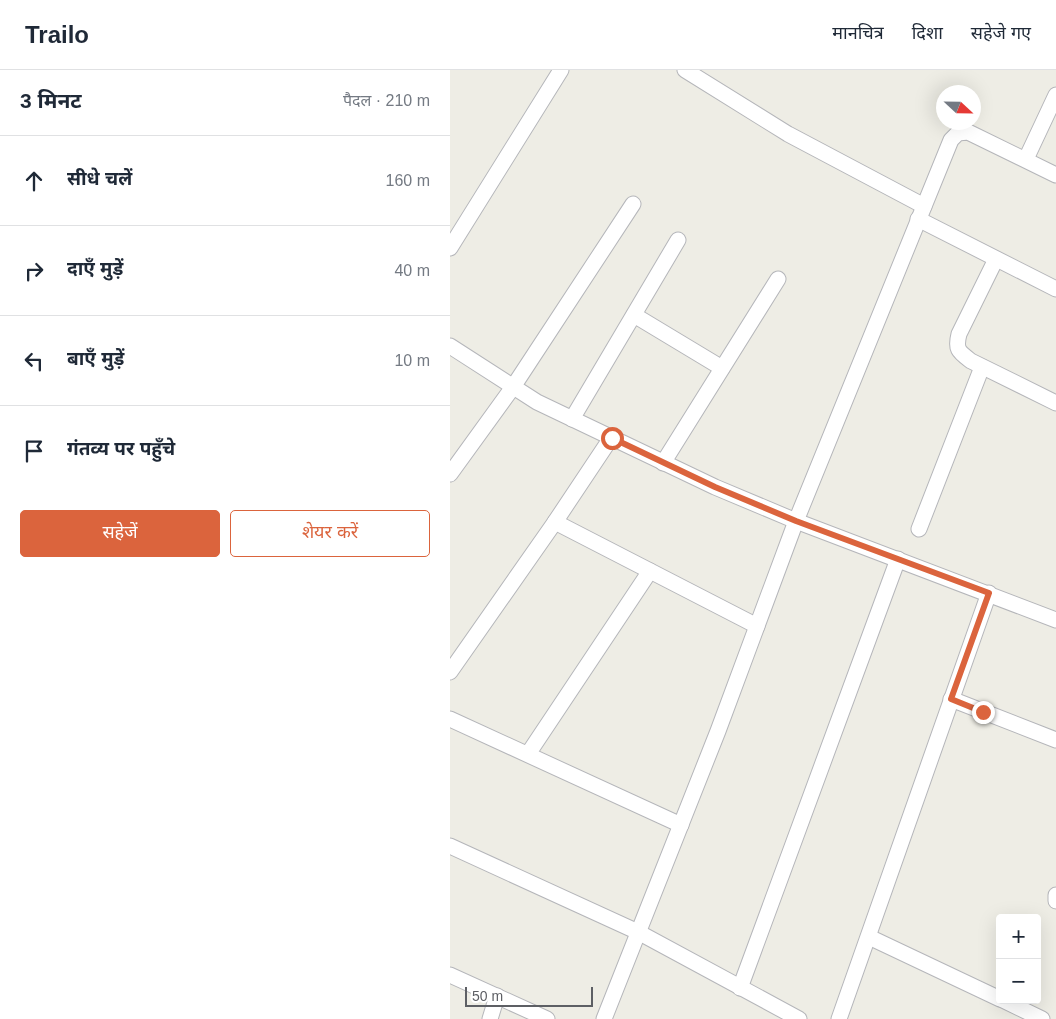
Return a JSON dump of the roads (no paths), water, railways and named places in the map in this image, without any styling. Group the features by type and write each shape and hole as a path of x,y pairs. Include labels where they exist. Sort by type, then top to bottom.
{"street":[{"path":"450,248 562,70"},
{"path":"685,70 996,259 1056,289"},
{"path":"1026,159 1056,95"},
{"path":"604,1019 718,731 796,521 950,140 958,132 968,132 981,136 1056,175"},
{"path":"450,474 513,386 633,204"},
{"path":"572,419 678,240"},
{"path":"996,259 959,334 956,344 959,352 970,361 1056,402"},
{"path":"663,463 778,279"},
{"path":"634,315 722,368"},
{"path":"450,346 537,402 715,487 796,521 1056,620"},
{"path":"919,529 982,367"},
{"path":"450,672 612,438"},
{"path":"555,522 757,626"},
{"path":"740,988 898,559"},
{"path":"528,754 650,571"},
{"path":"839,1019 989,593"},
{"path":"951,699 1056,740"},
{"path":"450,719 681,825"},
{"path":"450,846 638,932 799,1019"},
{"path":"1056,894 1056,901"},
{"path":"868,937 996,998"},
{"path":"450,975 547,1019"},
{"path":"490,1019 497,996"},
{"path":"1010,1004 1042,1019"}]}
